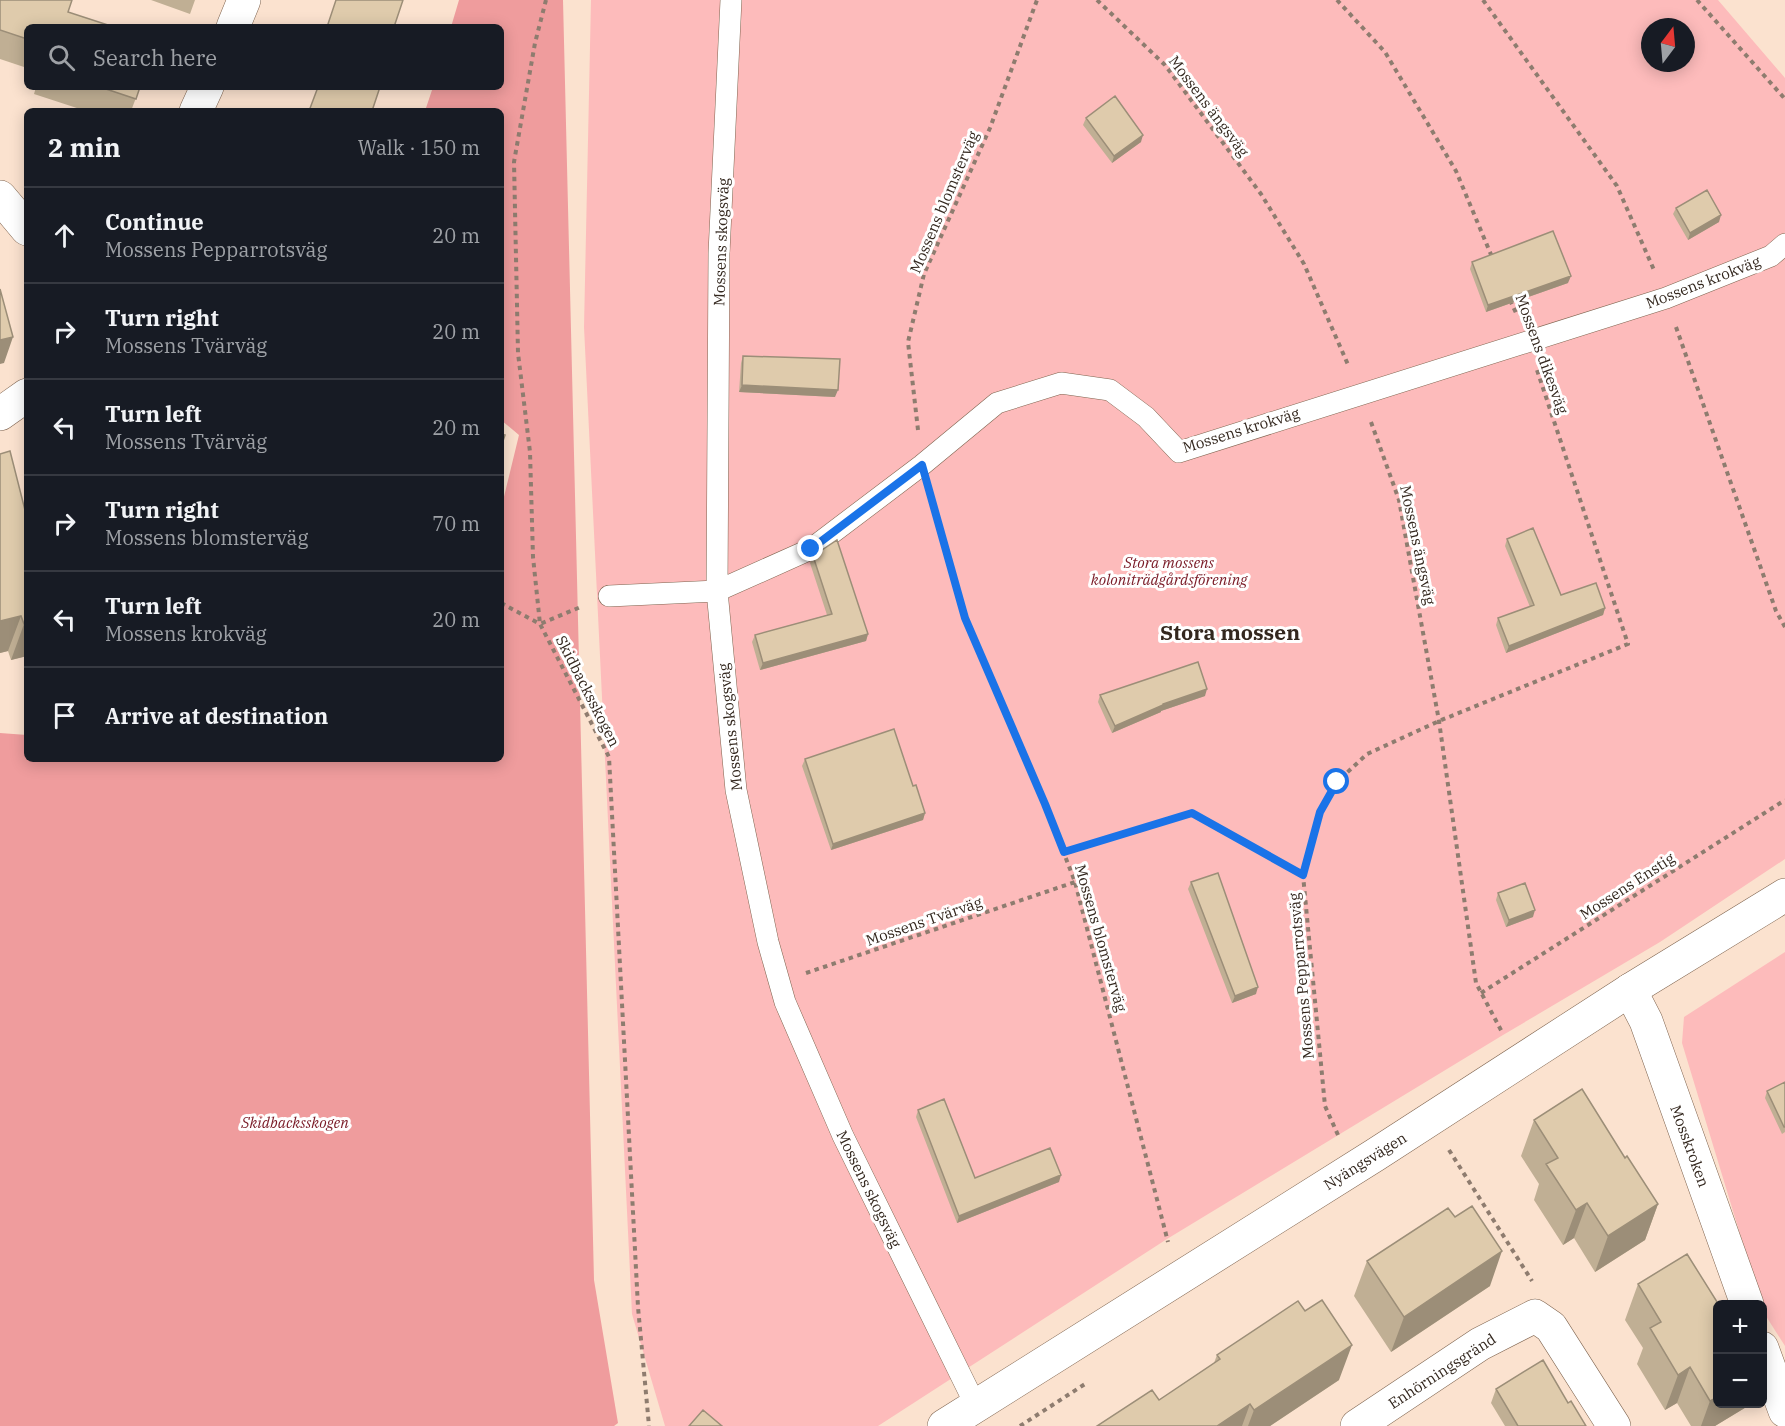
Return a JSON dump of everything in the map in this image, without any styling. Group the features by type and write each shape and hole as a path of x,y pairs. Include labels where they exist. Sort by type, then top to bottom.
{"street":[{"path":"234,24 244,0"},
{"path":"197,108 206,90"},
{"path":"0,197 24,225"},
{"path":"0,414 24,396"},
{"name":"Nyängsvägen","path":"944,1426 1352,1169 1630,990 1785,895"},
{"name":"Mosskroken","path":"1630,990 1646,1021 1745,1300"},
{"path":"1535,1316 1551,1327 1614,1426"},
{"name":"Enhörningsgränd","path":"1357,1426 1480,1344 1535,1316"},
{"path":"1764,1354 1785,1410"}],"lane":[{"name":"Mossens skogsväg","path":"731,0 719,253 717,591 736,790 768,942 785,1002 843,1136 976,1406"},
{"name":"Mossens krokväg","path":"609,596 717,591 811,549 922,465 997,404 1061,383 1110,390 1146,417 1179,452 1666,298 1771,256 1785,244"}],"path":[{"path":"546,0 535,43 514,162 518,353 530,452 533,557 540,624 609,596"},
{"name":"Mossens blomsterväg","path":"1037,0 990,128 924,274 908,342 922,465 965,618 1045,804 1075,882 1167,1239 1180,1277"},
{"name":"Mossens ängsväg","path":"1098,0 1165,64 1261,194 1304,264 1360,393 1399,500 1439,722 1476,983 1517,1063"},
{"path":"1338,0 1385,52 1456,171 1497,268"},
{"path":"1697,0 1785,99"},
{"name":"Mossens dikesväg","path":"1506,289 1528,343 1628,644"},
{"name":"Skidbacksskogen","path":"504,605 540,624 609,757 638,1306 649,1426"},
{"name":"Mossens Pepparrotsväg","path":"1352,1169 1324,1106 1303,875 1320,812 1337,782 1367,754 1628,644"},
{"name":"Mossens Enstig","path":"1481,993 1785,800"},
{"path":"1064,852 1192,813 1303,875"},
{"name":"Mossens Tvärväg","path":"780,982 1075,882"},
{"path":"1448,1148 1538,1291 1535,1316"}],"green space":[{"name":"Skidbacksskogen","path":"459,0 563,0 594,1280 618,1423 614,1426 0,1426 0,733 24,735 24,762 504,762 504,497 519,435 504,422 504,108 426,108 432,90 504,90 504,24 452,24"},
{"name":"Stora mossens koloniträdgårdsförening","path":"591,0 1718,0 1785,78 1785,859 1660,942 1167,1239 878,1426 665,1426 632,1314 584,327"},
{"path":"1785,952 1785,1346 1767,1318 1767,1300 1760,1300 1682,1043 1684,1017"}],"building":[{"path":"0,0 72,0 68,12 105,24 24,24 24,38 0,30"},
{"path":"336,0 403,0 395,24 328,24"},
{"path":"109,90 139,90 136,99"},
{"path":"317,90 379,90 373,108 310,108"},
{"path":"1115,96 1143,135 1114,156 1086,118"},
{"path":"1707,190 1721,215 1690,233 1676,208"},
{"path":"1553,231 1571,276 1488,305 1472,262"},
{"path":"0,289 13,337 0,340"},
{"path":"743,356 840,359 838,390 742,385"},
{"path":"10,451 24,506 24,624 21,616 0,621 0,454"},
{"path":"1533,528 1561,595 1596,583 1605,608 1509,646 1498,618 1534,605 1507,539"},
{"path":"837,540 868,634 763,663 755,635 832,614 813,556"},
{"path":"1198,662 1207,689 1163,704 1115,726 1100,695"},
{"path":"894,729 913,786 916,785 925,813 833,844 805,759"},
{"path":"1218,873 1258,987 1235,996 1191,882"},
{"path":"1525,883 1535,910 1509,920 1498,893"},
{"path":"1785,1082 1785,1127 1784,1127 1767,1091"},
{"path":"1582,1089 1625,1158 1627,1156 1658,1204 1608,1236 1587,1203 1576,1210 1546,1164 1558,1158 1534,1120"},
{"path":"944,1099 975,1178 1050,1148 1061,1175 959,1216 918,1110"},
{"path":"1472,1206 1502,1251 1404,1317 1367,1261 1448,1208 1455,1217"},
{"path":"1687,1254 1716,1300 1713,1300 1713,1400 1710,1401 1690,1367 1678,1375 1650,1328 1661,1322 1638,1284"},
{"path":"1322,1300 1352,1345 1254,1410 1250,1404 1217,1426 1097,1426 1152,1390 1159,1400 1220,1359 1217,1355 1298,1301 1305,1311"},
{"path":"1543,1360 1568,1403 1571,1401 1586,1426 1518,1426 1496,1389"},
{"path":"703,1410 722,1426 689,1426"}],"district":[{"name":"Stora mossen","path":"1230,632"}],"route":[{"path":"811,549 922,465 965,618 1064,852 1192,813 1303,875 1320,812 1337,782"}]}
